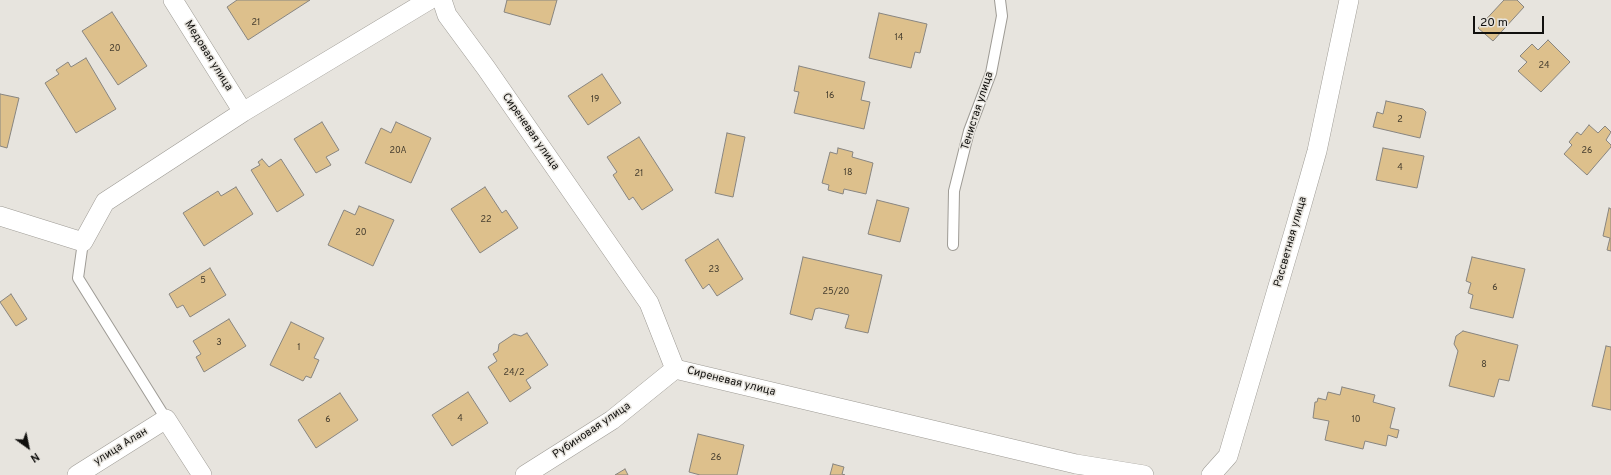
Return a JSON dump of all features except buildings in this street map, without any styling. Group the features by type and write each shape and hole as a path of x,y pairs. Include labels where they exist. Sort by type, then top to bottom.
{"street":[{"name":"Медовая улица","path":"173,0 244,112"},
{"path":"0,216 83,242 105,202 244,112 429,0"},
{"name":"Сиреневая улица","path":"442,0 446,15 486,68 648,303 674,369 1074,469 1144,475"},
{"name":"Рассветная улица","path":"1211,475 1228,456 1296,225 1317,151 1348,0"},
{"name":"Рубиновая улица","path":"525,475 612,420 674,369"},
{"path":"166,419 202,475"},
{"name":"улица Алан","path":"77,475 166,419"}],"lane":[{"name":"Тенистая улица","path":"953,246 954,191 969,131 991,73 1002,16 1000,0"},
{"path":"83,242 78,278 166,419"}]}
